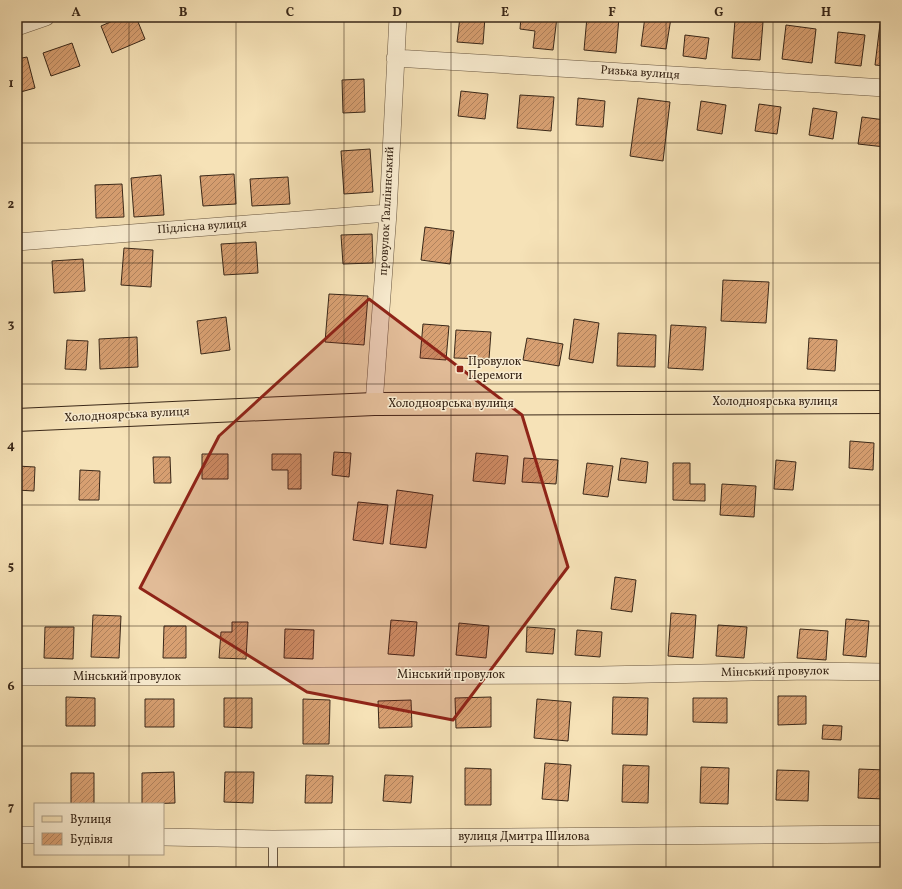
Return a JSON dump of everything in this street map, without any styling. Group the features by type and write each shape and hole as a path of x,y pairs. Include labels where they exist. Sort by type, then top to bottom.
{"main road":[{"name":"Холодноярська вулиця","path":"17,420 374,404 885,402"}],"street":[{"path":"17,27 46,17"},
{"name":"провулок Талліннський","path":"374,404 388,213 398,17"},
{"name":"Ризька вулиця","path":"396,58 885,88"},
{"name":"Підлісна вулиця","path":"17,242 388,213"},
{"name":"Мінський провулок","path":"17,677 600,674 808,671 885,672"},
{"name":"вулиця Дмитра Шилова","path":"164,837 273,839 885,834"},
{"path":"17,835 34,835"}],"lane":[{"path":"273,839 273,872"}],"highlighted area":[{"path":"369,299 522,415 568,567 453,720 307,692 140,588 219,436"}],"building":[{"path":"122,17 136,17 145,39 112,53 101,26"},
{"path":"460,17 485,17 483,44 457,42"},
{"path":"521,17 557,17 553,50 533,48 535,31 520,29"},
{"path":"587,17 619,17 616,53 584,50"},
{"path":"645,17 671,18 666,49 641,46"},
{"path":"735,20 763,22 760,60 732,58"},
{"path":"880,24 885,24 885,66 875,65"},
{"path":"786,25 816,29 812,63 782,59"},
{"path":"838,32 865,35 861,66 835,63"},
{"path":"685,35 709,38 706,59 683,56"},
{"path":"72,43 80,66 51,76 43,53"},
{"path":"27,57 35,88 17,93 17,59"},
{"path":"364,79 365,112 343,113 342,80"},
{"path":"461,91 488,94 485,119 458,116"},
{"path":"520,95 554,97 551,131 517,128"},
{"path":"578,98 605,101 603,127 576,125"},
{"path":"638,98 670,102 663,161 630,156"},
{"path":"701,101 726,105 722,134 697,130"},
{"path":"759,104 781,107 777,134 755,131"},
{"path":"813,108 837,112 833,139 809,135"},
{"path":"862,117 885,120 885,147 858,144"},
{"path":"370,149 373,192 344,194 341,151"},
{"path":"234,174 236,204 203,206 200,176"},
{"path":"161,175 164,215 134,217 131,178"},
{"path":"288,177 290,204 252,206 250,179"},
{"path":"122,184 124,217 96,218 95,185"},
{"path":"425,227 454,231 450,264 421,260"},
{"path":"372,234 373,263 343,264 341,235"},
{"path":"256,242 258,273 224,275 221,244"},
{"path":"124,248 153,250 151,287 121,285"},
{"path":"83,259 85,291 54,293 52,261"},
{"path":"723,280 769,282 766,323 721,321"},
{"path":"329,294 368,296 364,345 325,342"},
{"path":"226,317 230,350 201,354 197,321"},
{"path":"574,319 599,323 593,363 569,359"},
{"path":"423,324 449,326 446,360 420,358"},
{"path":"671,325 706,327 703,370 668,368"},
{"path":"456,330 491,332 489,359 454,358"},
{"path":"618,333 656,335 655,367 617,366"},
{"path":"137,337 138,367 100,369 99,339"},
{"path":"527,338 563,344 559,366 523,360"},
{"path":"809,338 837,340 835,371 807,369"},
{"path":"67,340 88,341 86,370 65,369"},
{"path":"850,441 874,443 873,470 849,468"},
{"path":"334,452 351,453 349,477 332,475"},
{"path":"476,453 508,456 505,484 473,481"},
{"path":"202,454 228,454 228,479 202,479"},
{"path":"272,454 301,454 301,489 288,489 288,470 272,470"},
{"path":"153,457 170,457 171,483 154,483"},
{"path":"524,458 558,460 556,484 522,482"},
{"path":"621,458 648,462 646,483 618,480"},
{"path":"776,460 796,462 793,490 774,489"},
{"path":"587,463 613,466 608,497 583,494"},
{"path":"673,463 690,463 690,484 705,484 705,501 673,500"},
{"path":"17,466 35,467 34,491 17,490"},
{"path":"80,470 100,471 99,500 79,500"},
{"path":"722,484 756,486 754,517 720,515"},
{"path":"397,490 433,495 426,548 390,544"},
{"path":"358,502 388,505 383,544 353,540"},
{"path":"615,577 636,580 632,612 611,609"},
{"path":"671,613 696,615 693,658 668,656"},
{"path":"93,615 121,616 119,658 91,657"},
{"path":"885,618 885,655 882,655"},
{"path":"846,619 869,621 866,657 843,655"},
{"path":"391,620 417,622 414,656 388,654"},
{"path":"232,622 248,622 246,659 219,658 221,632 232,632"},
{"path":"459,623 489,626 486,658 456,655"},
{"path":"718,625 747,627 744,658 716,656"},
{"path":"164,626 186,626 186,658 163,658"},
{"path":"45,627 74,627 73,659 44,658"},
{"path":"527,627 555,629 553,654 526,652"},
{"path":"285,629 314,630 313,659 284,658"},
{"path":"800,629 828,631 826,660 797,658"},
{"path":"577,630 602,632 600,657 575,655"},
{"path":"778,696 806,696 806,724 778,725"},
{"path":"66,697 95,698 95,726 66,726"},
{"path":"491,697 491,727 456,728 455,698"},
{"path":"613,697 648,698 647,735 612,734"},
{"path":"224,698 252,698 252,728 224,727"},
{"path":"693,698 727,698 727,723 693,722"},
{"path":"145,699 174,699 174,727 145,727"},
{"path":"303,699 330,700 329,744 303,744"},
{"path":"537,699 571,702 568,741 534,738"},
{"path":"411,700 412,727 379,728 378,701"},
{"path":"823,725 842,726 841,740 822,739"},
{"path":"545,763 571,765 568,801 542,799"},
{"path":"623,765 649,766 648,803 622,802"},
{"path":"701,767 729,768 728,804 700,803"},
{"path":"465,768 491,769 491,805 465,805"},
{"path":"18,769 18,804 17,804"},
{"path":"859,769 885,770 885,799 858,798"},
{"path":"777,770 809,771 808,801 776,800"},
{"path":"174,772 175,803 142,803 142,773"},
{"path":"225,772 254,772 253,803 224,802"},
{"path":"71,773 94,773 94,803 71,803"},
{"path":"306,775 333,776 332,803 305,803"},
{"path":"385,775 413,776 411,803 383,801"}],"place":[{"name":"Провулок Перемоги","path":"460,369"}]}
